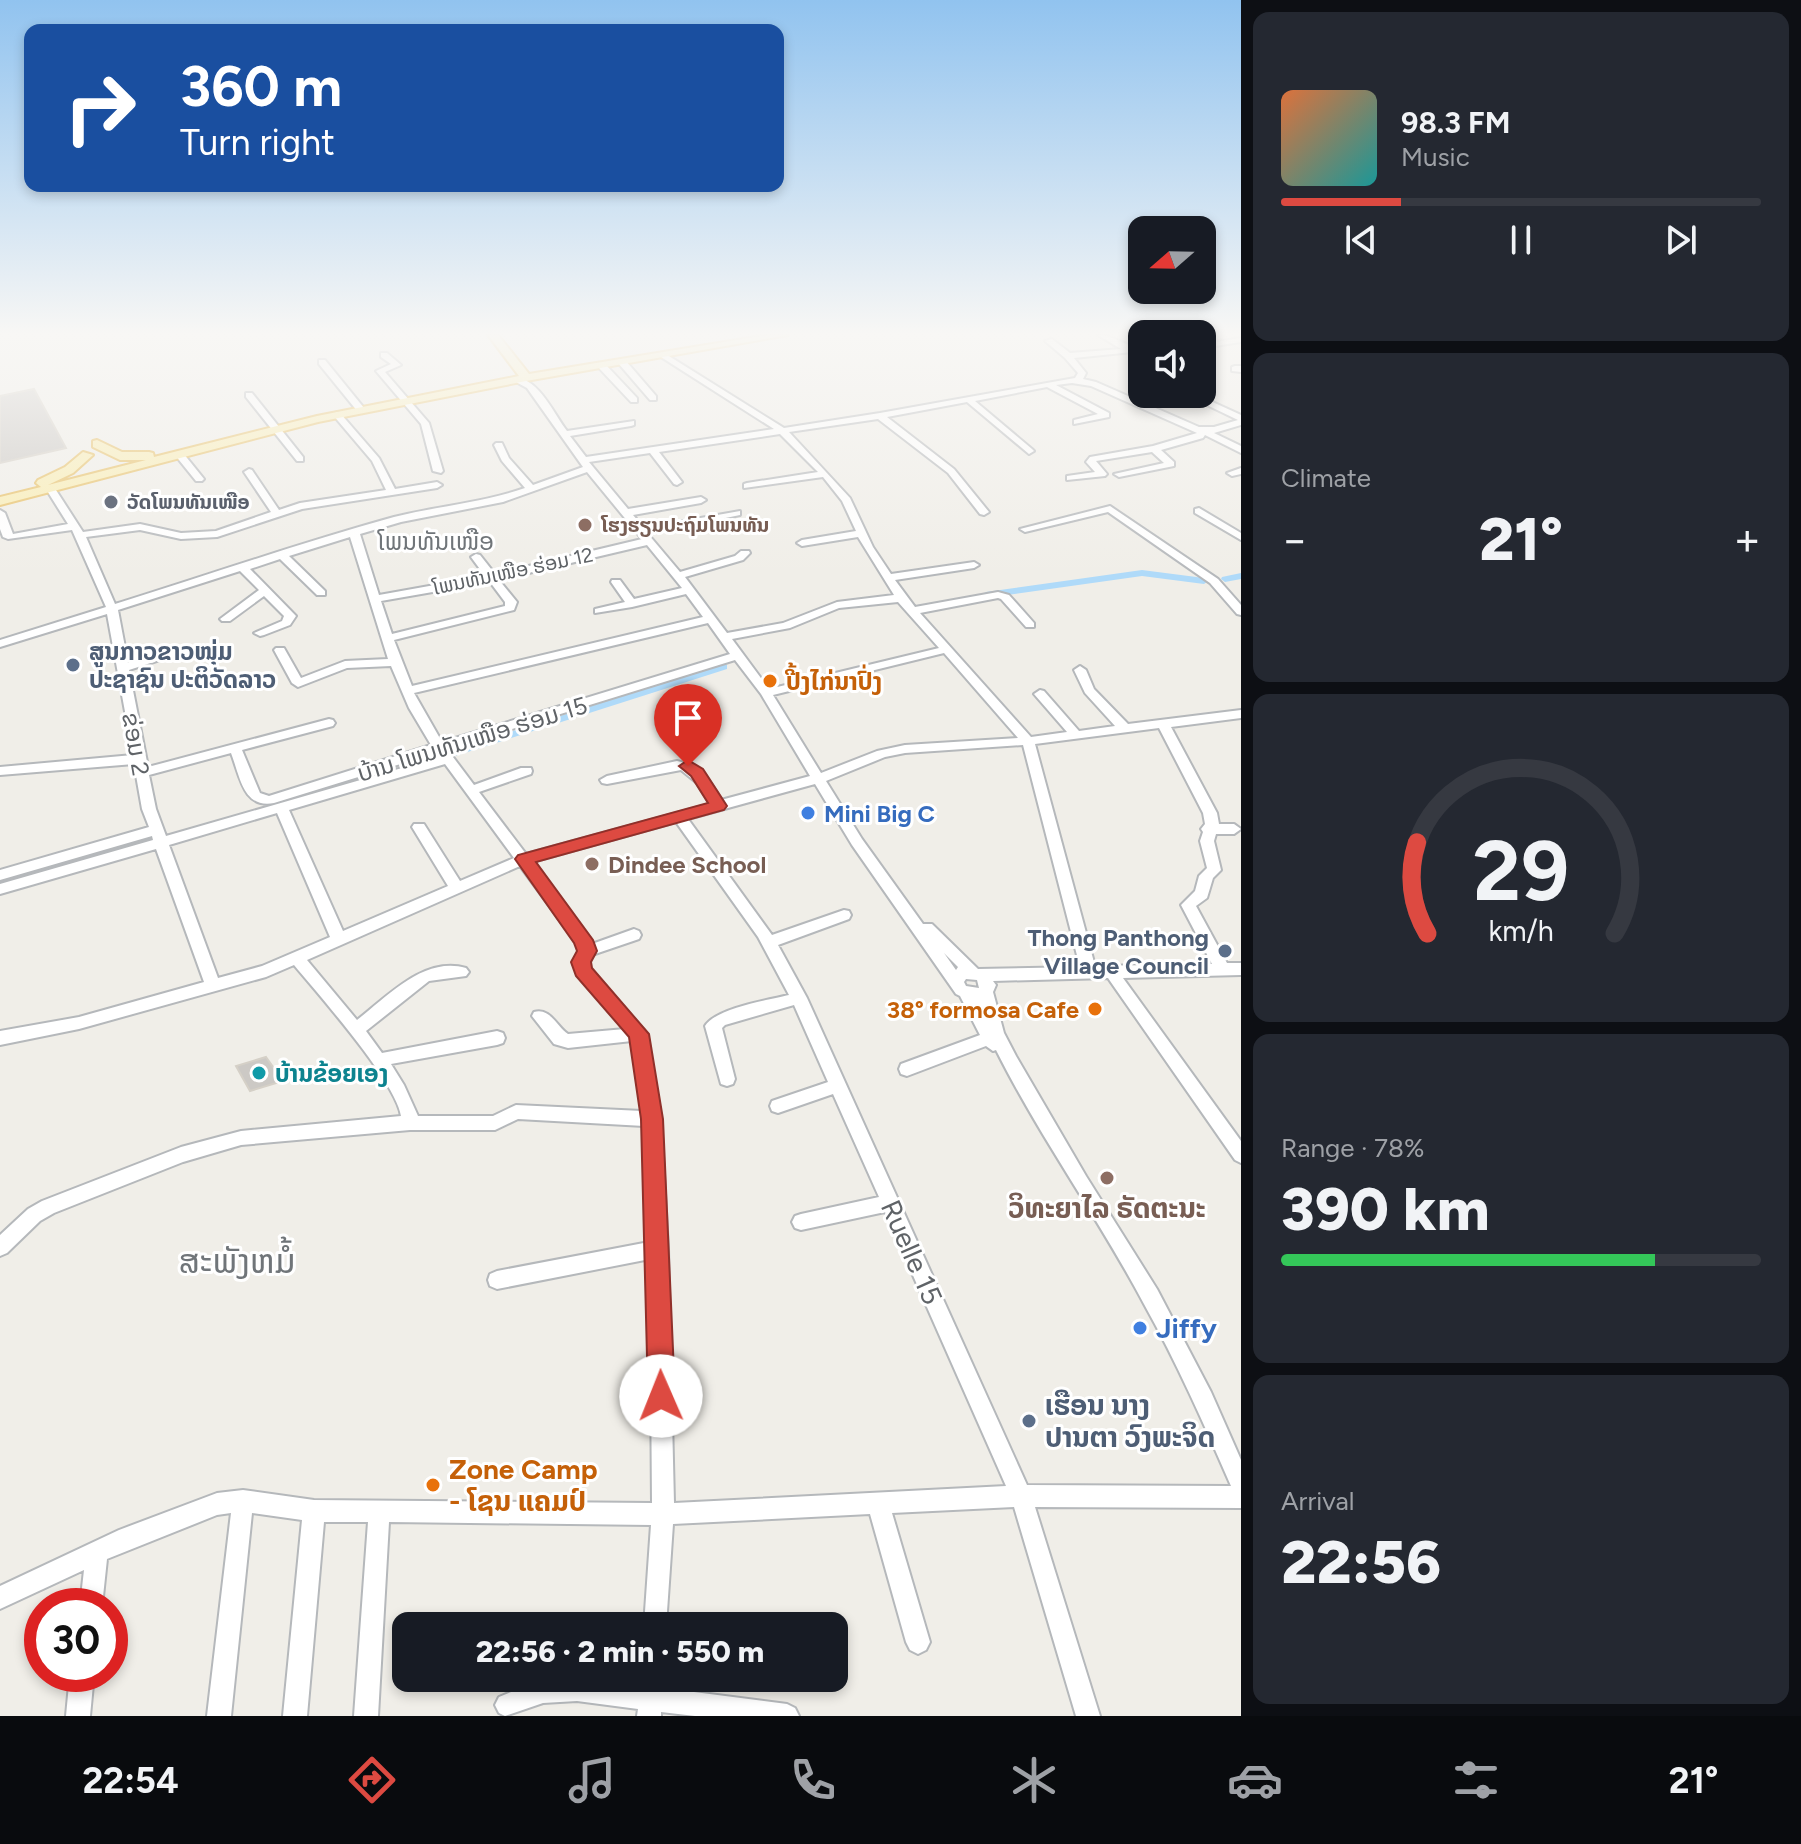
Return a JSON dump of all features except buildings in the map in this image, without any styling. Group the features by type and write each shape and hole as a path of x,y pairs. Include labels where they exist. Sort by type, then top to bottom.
{"main road":[{"path":"20,492 337,415"},
{"path":"97,444 113,455 129,458 174,454"},
{"path":"0,499 69,470 87,455"},
{"path":"0,499 51,489 97,475"}],"street":[{"path":"266,415 300,459"},
{"path":"337,415 376,460 391,491"},
{"path":"419,415 425,423 438,471"},
{"path":"551,415 766,693 857,842 961,988 988,1039 1010,1061"},
{"path":"759,415 782,430 847,500 861,533 901,598 1028,741 1089,972"},
{"path":"0,644 354,532 400,519 500,500 586,464 653,450 885,415"},
{"path":"987,415 1030,452"},
{"path":"1077,422 1106,415"},
{"path":"1164,415 1241,450"},
{"path":"880,416 951,471 984,512"},
{"path":"1070,478 1102,474 1091,462 1093,459 1154,449 1241,420"},
{"path":"565,434 631,423"},
{"path":"499,445 505,459 531,489"},
{"path":"1119,474 1171,464 1154,449"},
{"path":"653,450 677,482"},
{"path":"174,454 199,479"},
{"path":"249,472 276,512"},
{"path":"747,486 825,474"},
{"path":"0,513 7,535 12,537 146,527 181,536 207,535 239,527 276,512 437,485"},
{"name":"ຂ່ອມ 2","path":"51,489 78,531 112,609 141,766 158,836 213,986"},
{"path":"625,513 701,500"},
{"path":"1025,529 1104,504 1214,581 1241,612"},
{"path":"1199,511 1241,537"},
{"name":"ໂພນທັນເໜືອ ຮ່ອມ 12","path":"376,599 494,578 736,513"},
{"path":"354,532 407,691 445,754 583,940 587,951"},
{"path":"802,543 861,533"},
{"path":"678,576 739,558 745,553"},
{"path":"282,555 321,593"},
{"path":"388,638 510,608 511,602 476,557"},
{"path":"889,578 974,565"},
{"path":"243,568 291,618 260,633"},
{"path":"616,582 632,604"},
{"path":"226,619 266,590"},
{"path":"599,611 688,590"},
{"path":"913,611 998,595 1005,597 1030,625"},
{"path":"725,637 786,626 837,605 901,598"},
{"path":"407,691 711,619"},
{"path":"280,650 298,683 345,665 395,662"},
{"path":"766,693 944,650"},
{"path":"123,668 174,652"},
{"name":"ບ້ານ ໂພນທັນເໜືອ ຮ່ອມ 15","path":"235,748 254,795 260,800 445,754 738,655"},
{"path":"1080,670 1089,690 1125,729"},
{"path":"1040,694 1077,736"},
{"path":"0,1038 79,1023 213,986 297,959 524,859 820,778 857,762 905,749 1028,741 1163,724 1237,719"},
{"path":"0,771 141,766 235,748 329,723"},
{"path":"1163,724 1210,813 1212,824 1208,829 1207,841 1214,870 1206,876 1202,894 1188,905 1223,970"},
{"path":"0,875 281,806 445,754"},
{"path":"607,780 677,765 688,766 697,773 718,806"},
{"path":"472,790 526,771"},
{"path":"281,806 339,940"},
{"name":"Ruelle 15","path":"679,816 769,942 799,998 1021,1496 1088,1716"},
{"path":"419,827 457,888"},
{"path":"1208,829 1234,829"},
{"path":"0,889 158,836"},
{"path":"897,896 982,982 996,1033 1010,1061 1150,1295 1204,1399 1241,1485"},
{"path":"769,942 844,915"},
{"path":"634,935 587,951 581,962 583,970 639,1034 652,1119 659,1249 663,1514 656,1612"},
{"path":"297,959 379,1060 411,1110 410,1123"},
{"path":"961,988 962,972 982,982 1089,972 1241,969"},
{"path":"1112,971 1241,1155"},
{"path":"355,1030 424,977 434,973 461,972"},
{"path":"961,988 977,995 982,982"},
{"path":"727,1079 713,1026 720,1020 799,998"},
{"path":"540,1016 560,1039 568,1041 639,1034"},
{"path":"379,1060 497,1038"},
{"path":"907,1069 988,1039"},
{"path":"778,1106 838,1085"},
{"path":"0,1247 34,1215 48,1207 181,1155 241,1138 410,1123 495,1123 516,1112 652,1119"},
{"path":"801,1222 891,1203"},
{"path":"497,1280 659,1249"},
{"path":"0,1598 97,1551 217,1504 243,1501 314,1511 663,1514 1021,1496 1241,1497"},
{"path":"219,1716 243,1501"},
{"path":"878,1503 918,1642"},
{"path":"295,1716 314,1511"},
{"path":"366,1716 379,1512"},
{"path":"93,1588 97,1551"},
{"path":"507,1705 530,1695 560,1689 650,1697 787,1716"},
{"path":"78,1716 80,1692"}],"waterway":[{"path":"986,595 1142,573 1204,581"},
{"path":"1225,579 1241,576"},
{"path":"454,753 724,667"}],"place":[{"name":"ວັດໂພນທັນເໜືອ","path":"111,502"},
{"name":"ໂຮງຮຽນປະຖົມໂພນທັນ","path":"585,525"},
{"name":"ສູນກາວຂາວໜຸ່ມ ປະຊາຊົນ ປະຕິວັດລາວ","path":"73,665"},
{"name":"ປີ້ງໄກ່ນາປົ່ງ","path":"770,681"},
{"name":"Mini Big C","path":"808,813"},
{"name":"Dindee School","path":"592,864"},
{"name":"Thong Panthong Village Council","path":"1225,951"},
{"name":"38° formosa Cafe","path":"1095,1009"},
{"name":"ບ້ານຂ້ອຍເອງ","path":"259,1073"},
{"name":"ວິທະຍາໄລ ຣັດຕະນະ","path":"1107,1178"},
{"name":"Jiffy","path":"1140,1328"},
{"name":"ເຮືອນ ນາງ ປານຕາ ວົງພະຈິດ","path":"1029,1421"},
{"name":"Zone Camp - ໂຊນ ແຄມປ໌","path":"433,1485"}],"district":[{"name":"ໂພນທັນເໜືອ","path":"436,541"},
{"name":"ສະພັງຫມໍ້","path":"237,1261"}],"route":[{"path":"661,1396 659,1249 652,1119 639,1034 583,970 581,962 587,951 583,940 524,859 718,806 697,773 688,766"}]}
